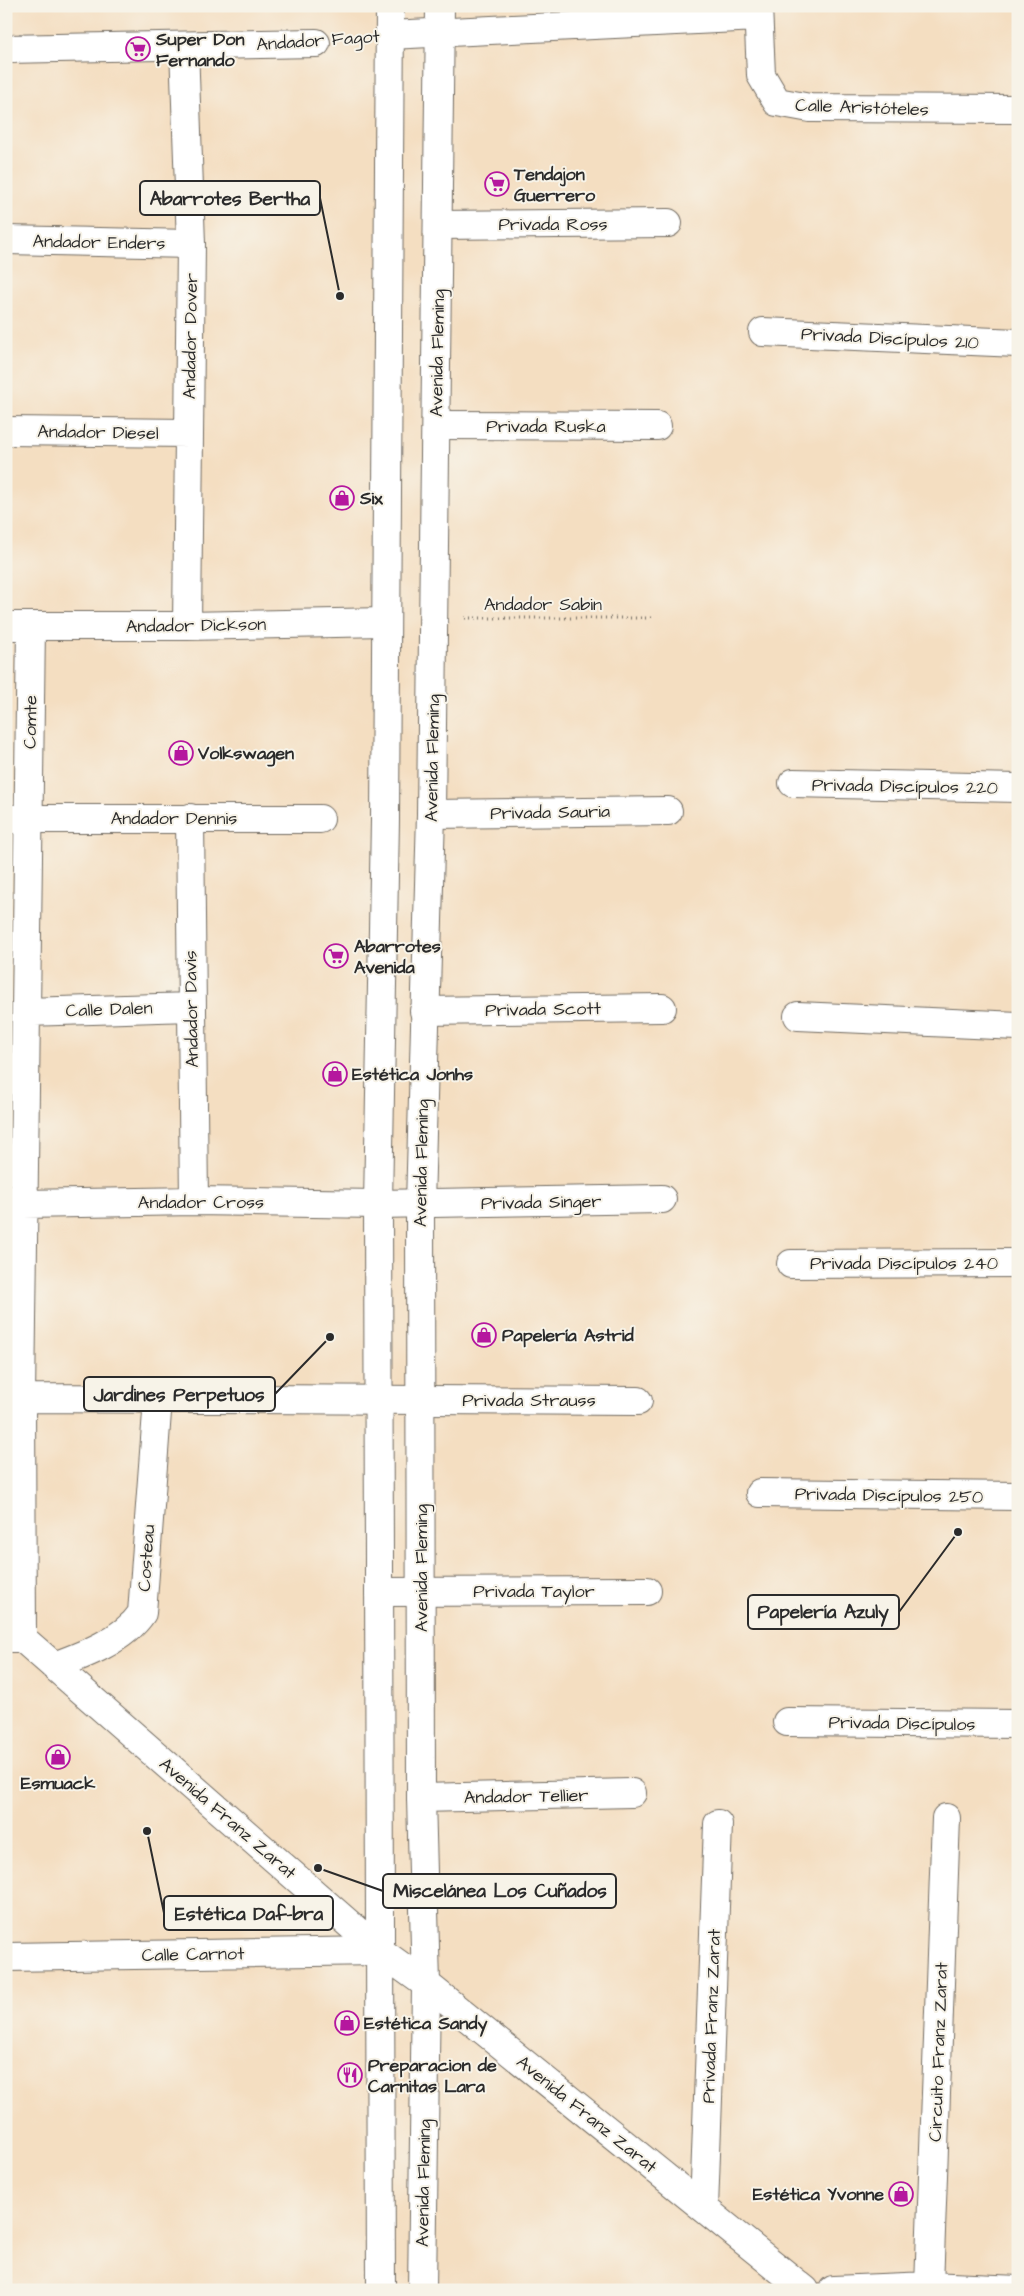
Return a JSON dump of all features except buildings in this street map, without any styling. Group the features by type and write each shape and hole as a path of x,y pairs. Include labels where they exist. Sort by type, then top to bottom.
{"street":[{"path":"381,2290 378,1204 385,820 390,6"},
{"path":"390,35 440,19 758,12"},
{"name":"Calle Aristóteles","path":"758,12 761,75 777,102 810,108 1018,109"},
{"name":"Avenida Fleming","path":"422,2290 426,1984 421,1798 420,1204 424,1011 432,814 440,19"},
{"name":"Andador Fagot","path":"6,49 316,43"},
{"name":"Andador Dover","path":"184,47 191,244 187,626"},
{"name":"Privada Ross","path":"438,225 668,223"},
{"name":"Andador Enders","path":"6,240 191,244"},
{"name":"Privada Discípulos 210","path":"763,332 1018,344"},
{"name":"Privada Ruska","path":"436,425 657,426"},
{"name":"Andador Diesel","path":"6,431 189,433"},
{"name":"Andador Dickson","path":"19,626 187,626 386,622"},
{"name":"Comte","path":"12,1633 21,1398 14,1279 24,1204 19,1029 19,626"},
{"name":"Privada Discípulos 220","path":"792,784 1018,788"},
{"name":"Privada Sauria","path":"432,814 668,811"},
{"name":"Andador Davis","path":"190,818 194,1201"},
{"name":"Andador Dennis","path":"18,819 320,819"},
{"name":"Calle Dalen","path":"19,1029 191,1007"},
{"name":"Privada Scott","path":"424,1011 662,1008"},
{"path":"798,1016 1018,1026"},
{"name":"Privada Singer","path":"378,1204 662,1199"},
{"name":"Andador Cross","path":"24,1204 194,1201 378,1204"},
{"name":"Privada Discípulos 240","path":"791,1264 1018,1263"},
{"name":"Privada Strauss","path":"21,1398 638,1401"},
{"name":"Costeau","path":"54,1666 80,1656 121,1634 135,1624 142,1613 158,1399"},
{"name":"Privada Discípulos 250","path":"760,1493 1018,1496"},
{"name":"Privada Taylor","path":"379,1592 647,1591"},
{"name":"Avenida Franz Zarat","path":"12,1633 54,1666 380,1951 426,1984 805,2290"},
{"name":"Privada Discípulos","path":"787,1722 1018,1724"},
{"name":"Andador Tellier","path":"421,1798 632,1793"},
{"name":"Circuito Franz Zarat","path":"929,2286 946,1818"},
{"name":"Privada Franz Zarat","path":"704,2208 718,1824"},
{"name":"Calle Carnot","path":"6,1957 380,1951"},
{"path":"833,2290 929,2286 1018,2290"}],"path":[{"name":"Andador Sabin","path":"434,618 652,618"}],"place":[{"name":"Super Don Fernando","path":"138,49"},
{"name":"Tendajon Guerrero","path":"497,184"},
{"name":"Abarrotes Bertha","path":"340,296"},
{"name":"Six","path":"342,498"},
{"name":"Volkswagen","path":"181,753"},
{"name":"Abarrotes Avenida","path":"336,956"},
{"name":"Estética Jonhs","path":"335,1074"},
{"name":"Papelería Astrid","path":"484,1335"},
{"name":"Jardines Perpetuos","path":"330,1337"},
{"name":"Papelería Azuly","path":"958,1532"},
{"name":"Esmuack","path":"58,1757"},
{"name":"Estética Daf-bra","path":"147,1831"},
{"name":"Miscelánea Los Cuñados","path":"318,1868"},
{"name":"Estética Sandy","path":"347,2023"},
{"name":"Preparacion de Carnitas Lara","path":"350,2075"},
{"name":"Estética Yvonne","path":"901,2194"}]}
